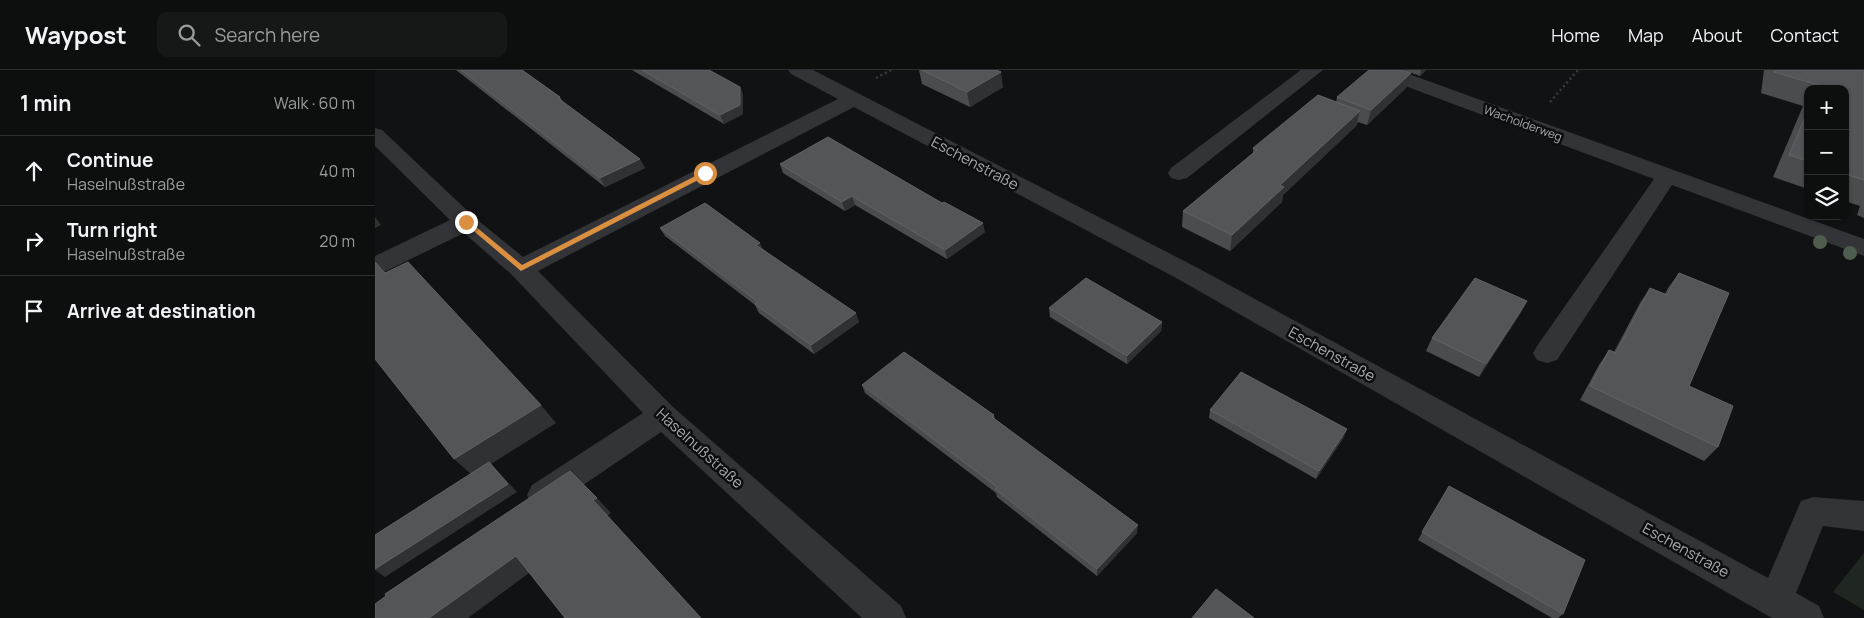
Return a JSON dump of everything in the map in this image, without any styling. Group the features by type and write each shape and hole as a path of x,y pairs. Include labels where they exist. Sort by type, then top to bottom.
{"street":[{"name":"Eschenstraße","path":"799,70 1187,274 1806,618"},
{"path":"1179,173 1313,70"},
{"name":"Wacholderweg","path":"1380,70 1864,248"},
{"path":"521,268 854,99"},
{"name":"Haselnußstraße","path":"375,134 466,222 521,268 663,415 888,618"},
{"path":"1547,353 1667,176"},
{"path":"375,266 466,222"},
{"path":"523,508 663,415"},
{"path":"1775,600 1813,511 1864,516"}],"path":[{"path":"1530,125 1578,70"}],"shaded area":[{"path":"1864,553 1864,610 1833,592"}],"building":[{"path":"461,70 522,70 640,159 600,178"},
{"path":"642,70 709,70 740,87 740,105 720,115"},
{"path":"922,70 997,70 1001,72 967,92"},
{"path":"1369,70 1401,70 1411,73 1371,110 1337,97"},
{"path":"1775,70 1864,70 1864,180 1849,175 1849,85 1818,85 1774,72"},
{"path":"1318,95 1360,111 1280,185 1284,187 1232,235 1183,211 1257,150 1253,148"},
{"path":"1804,119 1804,160 1789,155"},
{"path":"828,137 942,203 944,202 983,223 945,250 852,196 842,202 780,164"},
{"path":"705,203 760,243 756,245 856,313 811,345 755,304 758,302 660,228"},
{"path":"375,262 385,273 408,262 541,405 454,459 375,359"},
{"path":"1679,273 1729,293 1689,386 1733,406 1718,447 1590,386 1609,350 1616,353 1650,288 1667,295"},
{"path":"1086,278 1162,322 1127,356 1049,308"},
{"path":"1475,278 1527,301 1486,364 1432,338"},
{"path":"904,352 994,415 992,417 1138,525 1097,569 995,489 997,487 862,385"},
{"path":"1241,372 1347,429 1319,471 1210,410"},
{"path":"489,462 508,484 375,569 375,535"},
{"path":"570,471 597,498 593,500 701,618 565,618 516,556 429,618 375,618 375,604 386,596 385,594"},
{"path":"1449,486 1585,560 1563,614 1422,532"},
{"path":"1216,589 1254,618 1192,618"}],"route":[{"path":"466,222 521,268 705,173"}]}
